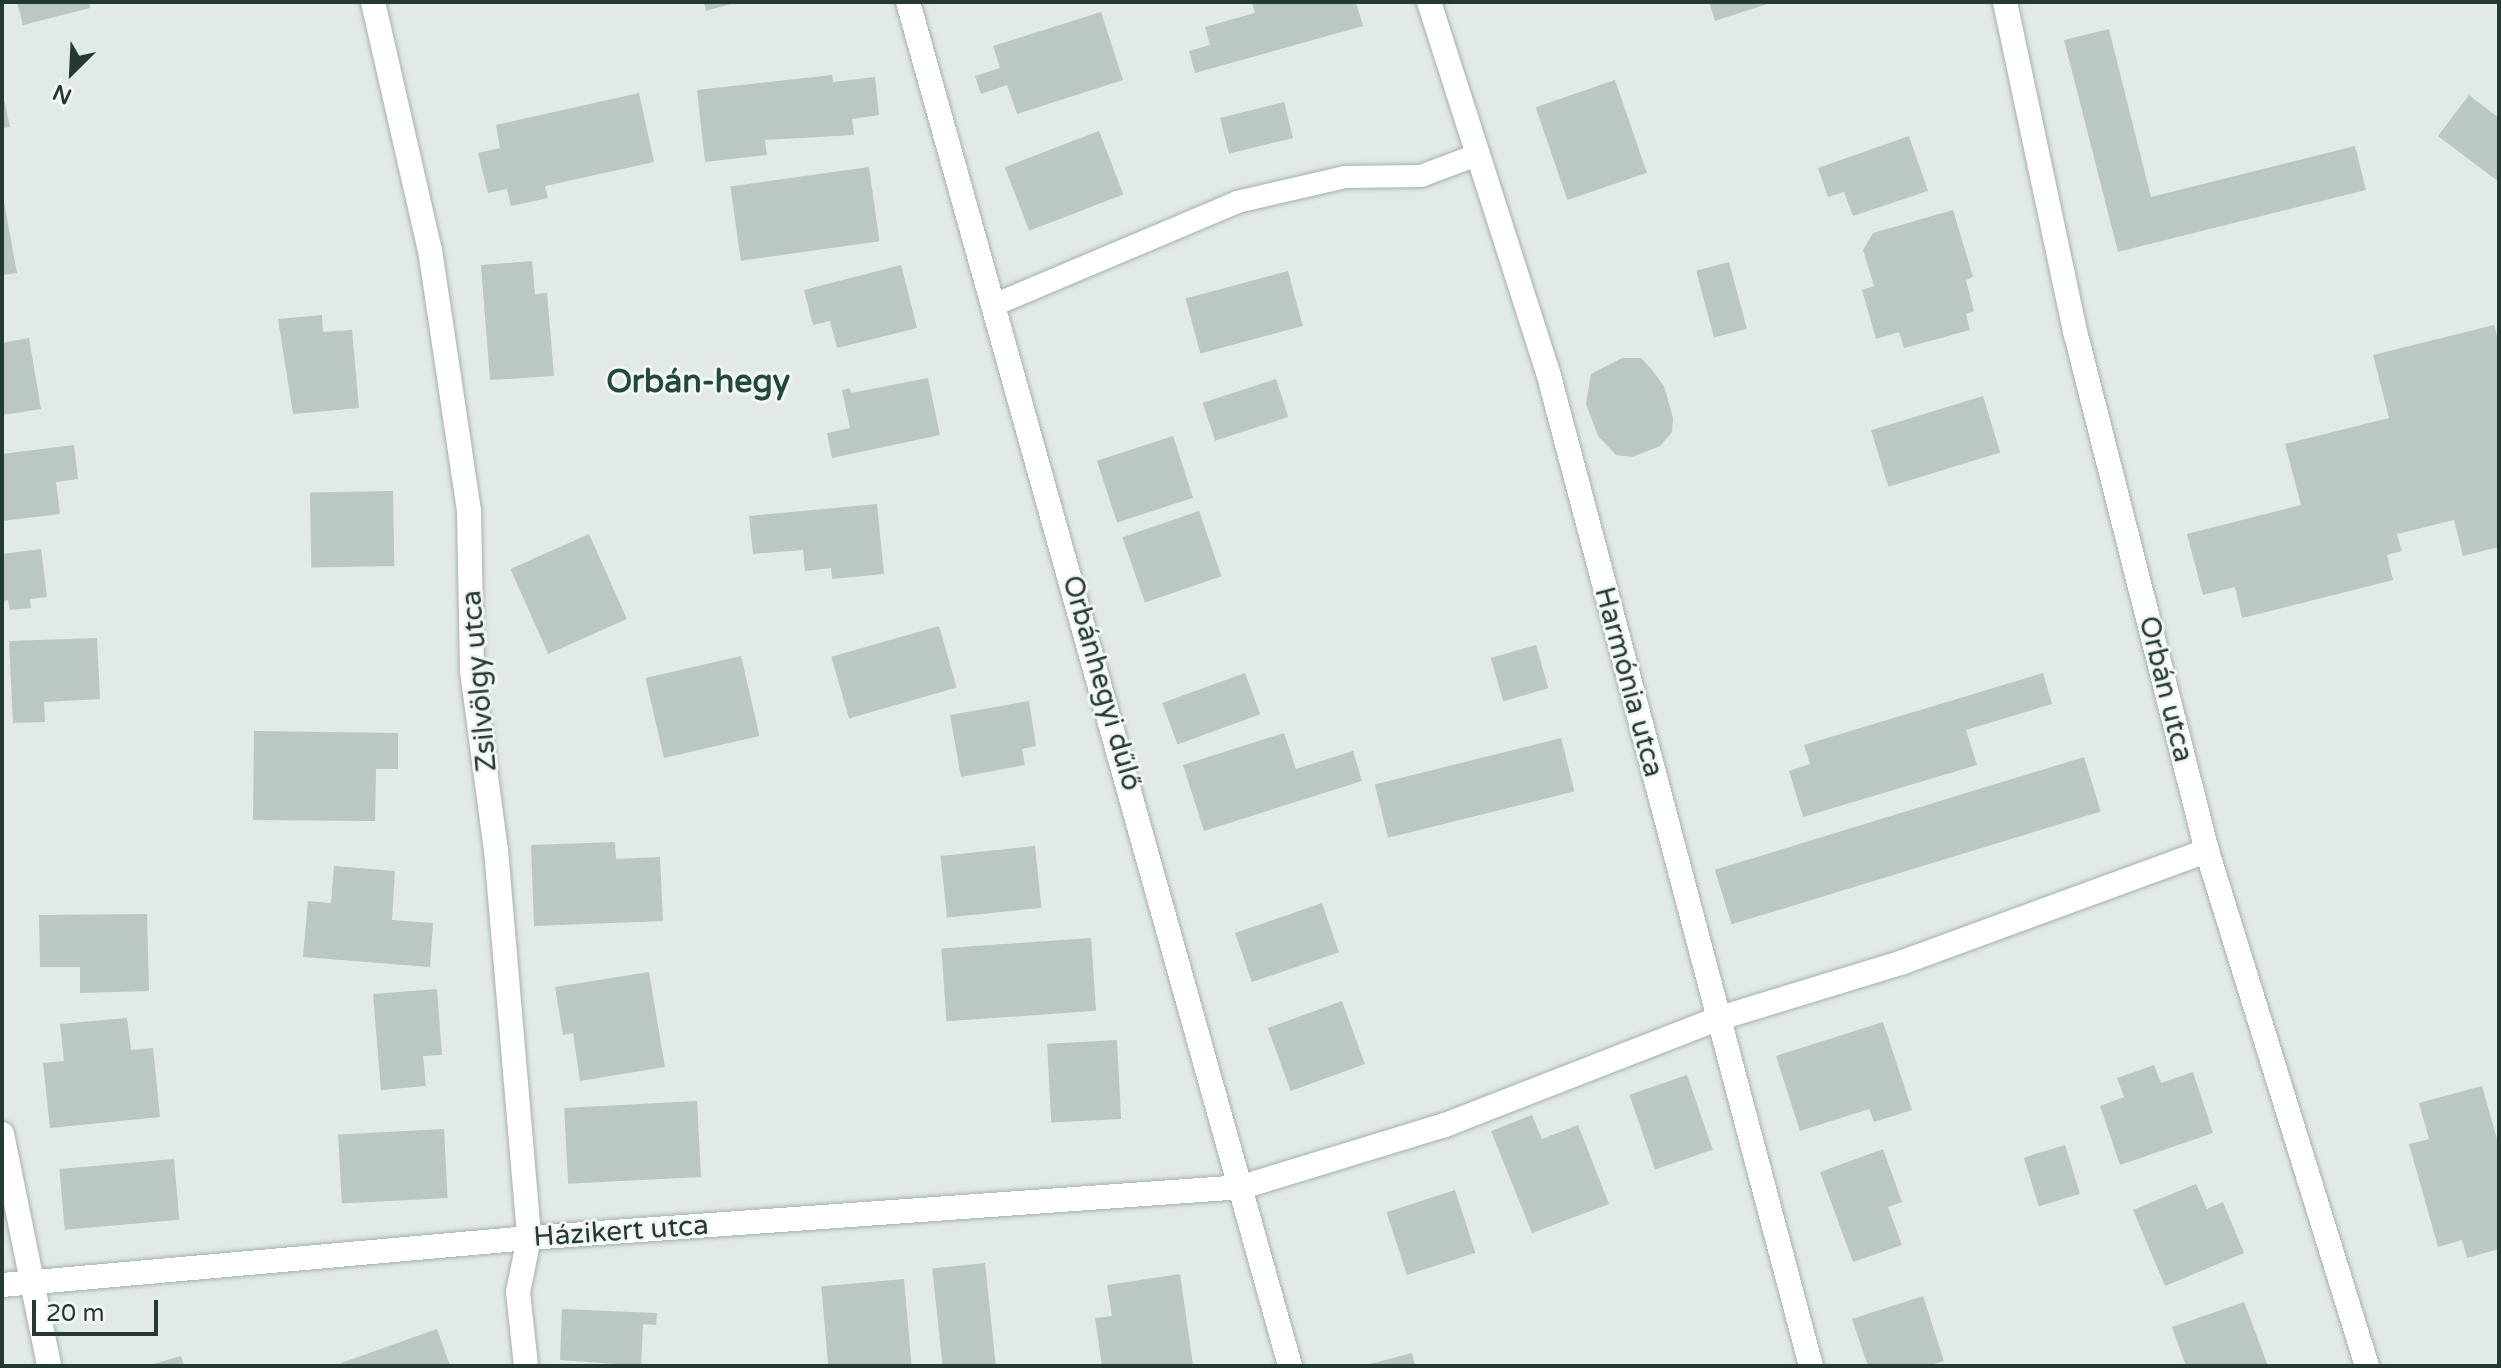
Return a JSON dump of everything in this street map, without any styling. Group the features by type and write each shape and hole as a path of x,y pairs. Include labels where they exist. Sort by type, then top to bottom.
{"street":[{"name":"Zsilvölgy utca","path":"373,2 430,250 469,511 472,671 496,850 529,1238 518,1292 526,1366"},
{"name":"Orbánhegyi dűlő","path":"908,2 996,304 1290,1366"},
{"name":"Harmónia utca","path":"1429,2 1474,156 1549,376 1811,1366"},
{"name":"Orbán utca","path":"2005,2 2076,335 2207,851 2367,1366"},
{"name":"Házikert utca","path":"2,1285 31,1280 529,1238 1242,1187 1445,1125 1717,1019 1903,962 2207,851"},
{"path":"2,1134 49,1366"}],"lane":[{"path":"996,304 1237,202 1345,177 1421,176 1474,156"}],"building":[{"path":"17,2 89,2 90,8 23,25"},
{"path":"704,2 734,2 734,3 706,11"},
{"path":"1252,2 1356,2 1363,26 1195,73 1189,51 1210,45 1205,27 1255,13"},
{"path":"1709,2 1770,2 1770,3 1715,21"},
{"path":"1101,12 1123,80 1017,114 1007,85 981,94 975,76 1000,68 993,46"},
{"path":"2109,29 2151,197 2355,146 2366,190 2118,252 2064,40"},
{"path":"832,75 833,82 875,77 879,115 852,119 854,135 765,140 767,155 705,162 697,90"},
{"path":"1615,80 1647,173 1567,200 1536,107"},
{"path":"2,90 10,127 2,128"},
{"path":"639,93 654,162 545,186 548,198 511,206 507,189 488,193 478,153 500,148 496,125"},
{"path":"2469,95 2499,118 2499,182 2438,136"},
{"path":"1284,102 1293,138 1229,154 1220,118"},
{"path":"1099,131 1123,194 1029,231 1005,167"},
{"path":"1909,136 1928,191 1853,216 1844,192 1828,197 1818,168"},
{"path":"869,167 879,241 741,261 730,186"},
{"path":"2,191 17,273 2,275"},
{"path":"1953,210 1973,277 1966,280 1974,311 1966,314 1970,330 1904,348 1899,332 1876,339 1862,290 1874,286 1863,250 1873,233"},
{"path":"532,261 535,294 547,293 554,376 490,380 481,265"},
{"path":"1729,262 1747,329 1714,337 1696,271"},
{"path":"901,265 917,328 837,348 830,321 813,325 804,290"},
{"path":"1288,271 1303,326 1200,353 1186,298"},
{"path":"322,315 323,332 352,330 359,408 293,414 278,319"},
{"path":"2494,325 2499,344 2499,547 2463,556 2454,520 2397,534 2402,551 2387,555 2393,580 2242,618 2235,587 2203,595 2187,534 2301,505 2285,444 2389,418 2373,355"},
{"path":"29,338 41,409 2,415 2,343"},
{"path":"1622,358 1641,358 1652,370 1664,386 1673,418 1672,432 1660,446 1632,457 1616,455 1598,436 1586,404 1591,374"},
{"path":"928,378 940,435 832,458 827,433 850,428 842,390 850,388 851,393"},
{"path":"1276,379 1288,417 1215,441 1203,403"},
{"path":"1983,396 2000,452 1888,487 1871,430"},
{"path":"1173,436 1193,498 1117,523 1097,461"},
{"path":"74,445 78,479 56,482 60,514 2,521 2,454"},
{"path":"393,491 394,566 311,567 310,492"},
{"path":"877,504 884,574 832,579 831,568 805,571 803,550 753,554 749,516"},
{"path":"1199,511 1221,576 1145,603 1122,537"},
{"path":"589,534 627,619 548,654 510,569"},
{"path":"41,549 47,597 30,599 31,608 10,610 8,600 2,601 2,554"},
{"path":"939,626 957,688 849,718 831,657"},
{"path":"97,638 100,699 44,702 45,722 13,723 9,641"},
{"path":"1536,645 1548,688 1503,701 1491,658"},
{"path":"741,656 759,736 664,758 646,678"},
{"path":"1245,673 1260,714 1177,744 1162,703"},
{"path":"2043,673 2052,704 1966,730 1977,765 1803,817 1789,771 1810,764 1804,745"},
{"path":"1029,701 1036,746 1022,749 1025,765 961,777 950,715"},
{"path":"254,731 398,733 398,769 376,769 375,821 253,820"},
{"path":"1284,733 1296,769 1353,751 1362,781 1204,831 1183,765"},
{"path":"1561,738 1574,791 1388,838 1375,784"},
{"path":"2084,757 2101,812 1732,924 1715,870"},
{"path":"615,842 616,859 660,857 663,921 534,926 531,845"},
{"path":"1035,846 1041,908 947,918 941,856"},
{"path":"334,866 395,871 392,920 433,923 430,967 303,957 308,901 331,903"},
{"path":"1322,903 1339,952 1252,982 1235,933"},
{"path":"147,914 149,991 80,993 80,967 40,967 39,915"},
{"path":"1091,938 1096,1011 946,1021 941,948"},
{"path":"649,972 665,1067 580,1081 573,1033 563,1035 555,987"},
{"path":"437,989 442,1055 423,1056 426,1086 381,1090 373,994"},
{"path":"1342,1001 1365,1064 1291,1091 1268,1028"},
{"path":"127,1018 131,1050 153,1048 160,1117 50,1128 43,1063 64,1061 60,1024"},
{"path":"1883,1022 1912,1110 1874,1122 1869,1109 1800,1131 1776,1056"},
{"path":"1117,1040 1121,1119 1051,1123 1047,1044"},
{"path":"2154,1065 2161,1083 2193,1072 2213,1133 2120,1165 2100,1106 2124,1097 2117,1078"},
{"path":"1687,1075 1713,1150 1655,1170 1629,1095"},
{"path":"2482,1086 2499,1146 2499,1249 2467,1258 2462,1240 2438,1247 2409,1144 2429,1139 2419,1103"},
{"path":"697,1101 701,1177 568,1184 564,1108"},
{"path":"1532,1115 1542,1139 1578,1125 1609,1204 1532,1233 1491,1131"},
{"path":"444,1129 448,1198 342,1203 338,1135"},
{"path":"2065,1145 2080,1194 2039,1206 2024,1158"},
{"path":"1883,1149 1902,1202 1888,1207 1902,1245 1853,1262 1820,1172"},
{"path":"174,1159 179,1220 65,1230 59,1169"},
{"path":"2196,1184 2207,1209 2223,1202 2244,1253 2165,1286 2133,1210"},
{"path":"1455,1190 1475,1253 1407,1275 1387,1212"},
{"path":"985,1263 996,1366 943,1366 932,1269"},
{"path":"1180,1274 1193,1365 1102,1366 1095,1318 1112,1316 1107,1285"},
{"path":"904,1279 912,1366 828,1366 821,1286"},
{"path":"1923,1296 1944,1361 1927,1366 1868,1366 1852,1319"},
{"path":"2244,1302 2268,1366 2186,1366 2172,1327"},
{"path":"562,1309 657,1313 656,1325 643,1324 641,1366 560,1360"},
{"path":"437,1329 450,1366 342,1366 341,1363"},
{"path":"1412,1353 1415,1366 1366,1365"},
{"path":"181,1356 184,1366 150,1366 150,1365"}],"district":[{"name":"Orbán-hegy","path":"698,382"}]}
